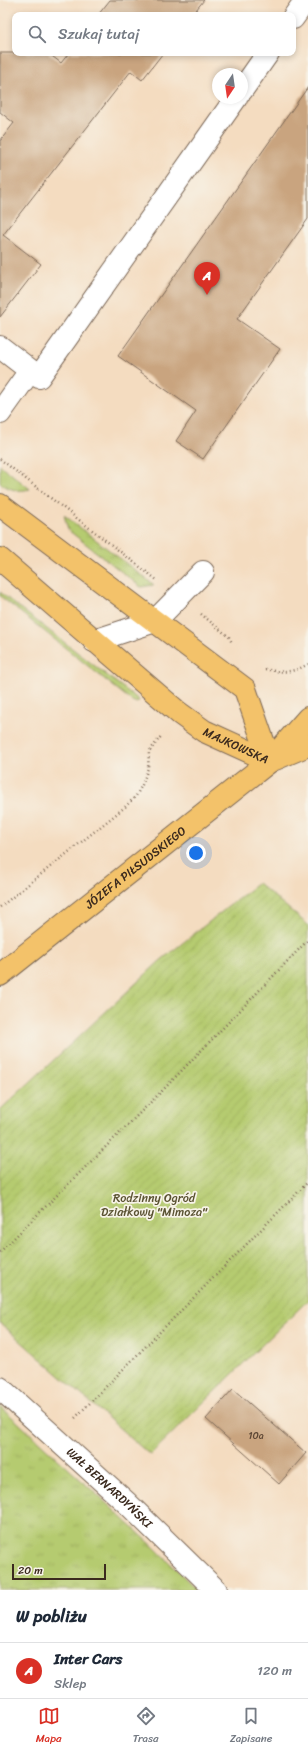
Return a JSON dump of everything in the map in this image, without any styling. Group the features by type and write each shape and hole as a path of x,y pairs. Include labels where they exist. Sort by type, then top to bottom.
{"main road":[{"name":"MAJKOWSKA","path":"0,505 245,688 270,761"},
{"name":"MAJKOWSKA","path":"0,559 94,641 180,713 204,731 270,761"},
{"name":"JÓZEFA PIŁSUDSKIEGO","path":"0,975 270,761 308,718"},
{"name":"JÓZEFA PIŁSUDSKIEGO","path":"270,761 308,745"}],"street":[{"path":"296,14 306,0"},
{"path":"248,81 266,56"},
{"path":"0,347 39,377 232,104"},
{"path":"0,413 30,370"},
{"path":"94,641 155,621 203,572"},
{"name":"WAŁ BERNARDYŃSKI","path":"0,1388 56,1437 128,1504 216,1590"}],"path":[{"path":"0,459 229,637 232,645"},
{"path":"260,666 265,669 283,672 298,670 308,664"},
{"path":"0,907 125,807 136,796 143,783 148,768 149,752"},
{"path":"0,1252 162,1090 308,940"},
{"path":"56,1437 308,1182"}],"green space":[{"path":"0,465 30,489 14,490 0,483"},
{"path":"64,515 154,585 141,587 68,530"},
{"path":"0,592 139,700 137,703 132,701 0,596"},
{"name":"Rodzinny Ogród Działkowy \"Mimoza\"","path":"258,883 308,925 308,1300 150,1455 0,1323 0,1110 160,961"},
{"path":"0,1406 153,1546 197,1590 0,1590"}],"building":[{"path":"110,0 204,0 194,12 100,12"},
{"path":"0,53 12,53 12,56 52,56 61,63 67,56 161,56 142,80 131,71 3,235 41,264 0,317 0,141 14,123 0,112"},
{"path":"308,87 308,219 237,319 280,349 203,459 176,441 196,411 118,356"},
{"path":"233,1389 306,1453 279,1484 206,1419"}],"place":[{"name":"Inter Cars","path":"207,295"}]}
